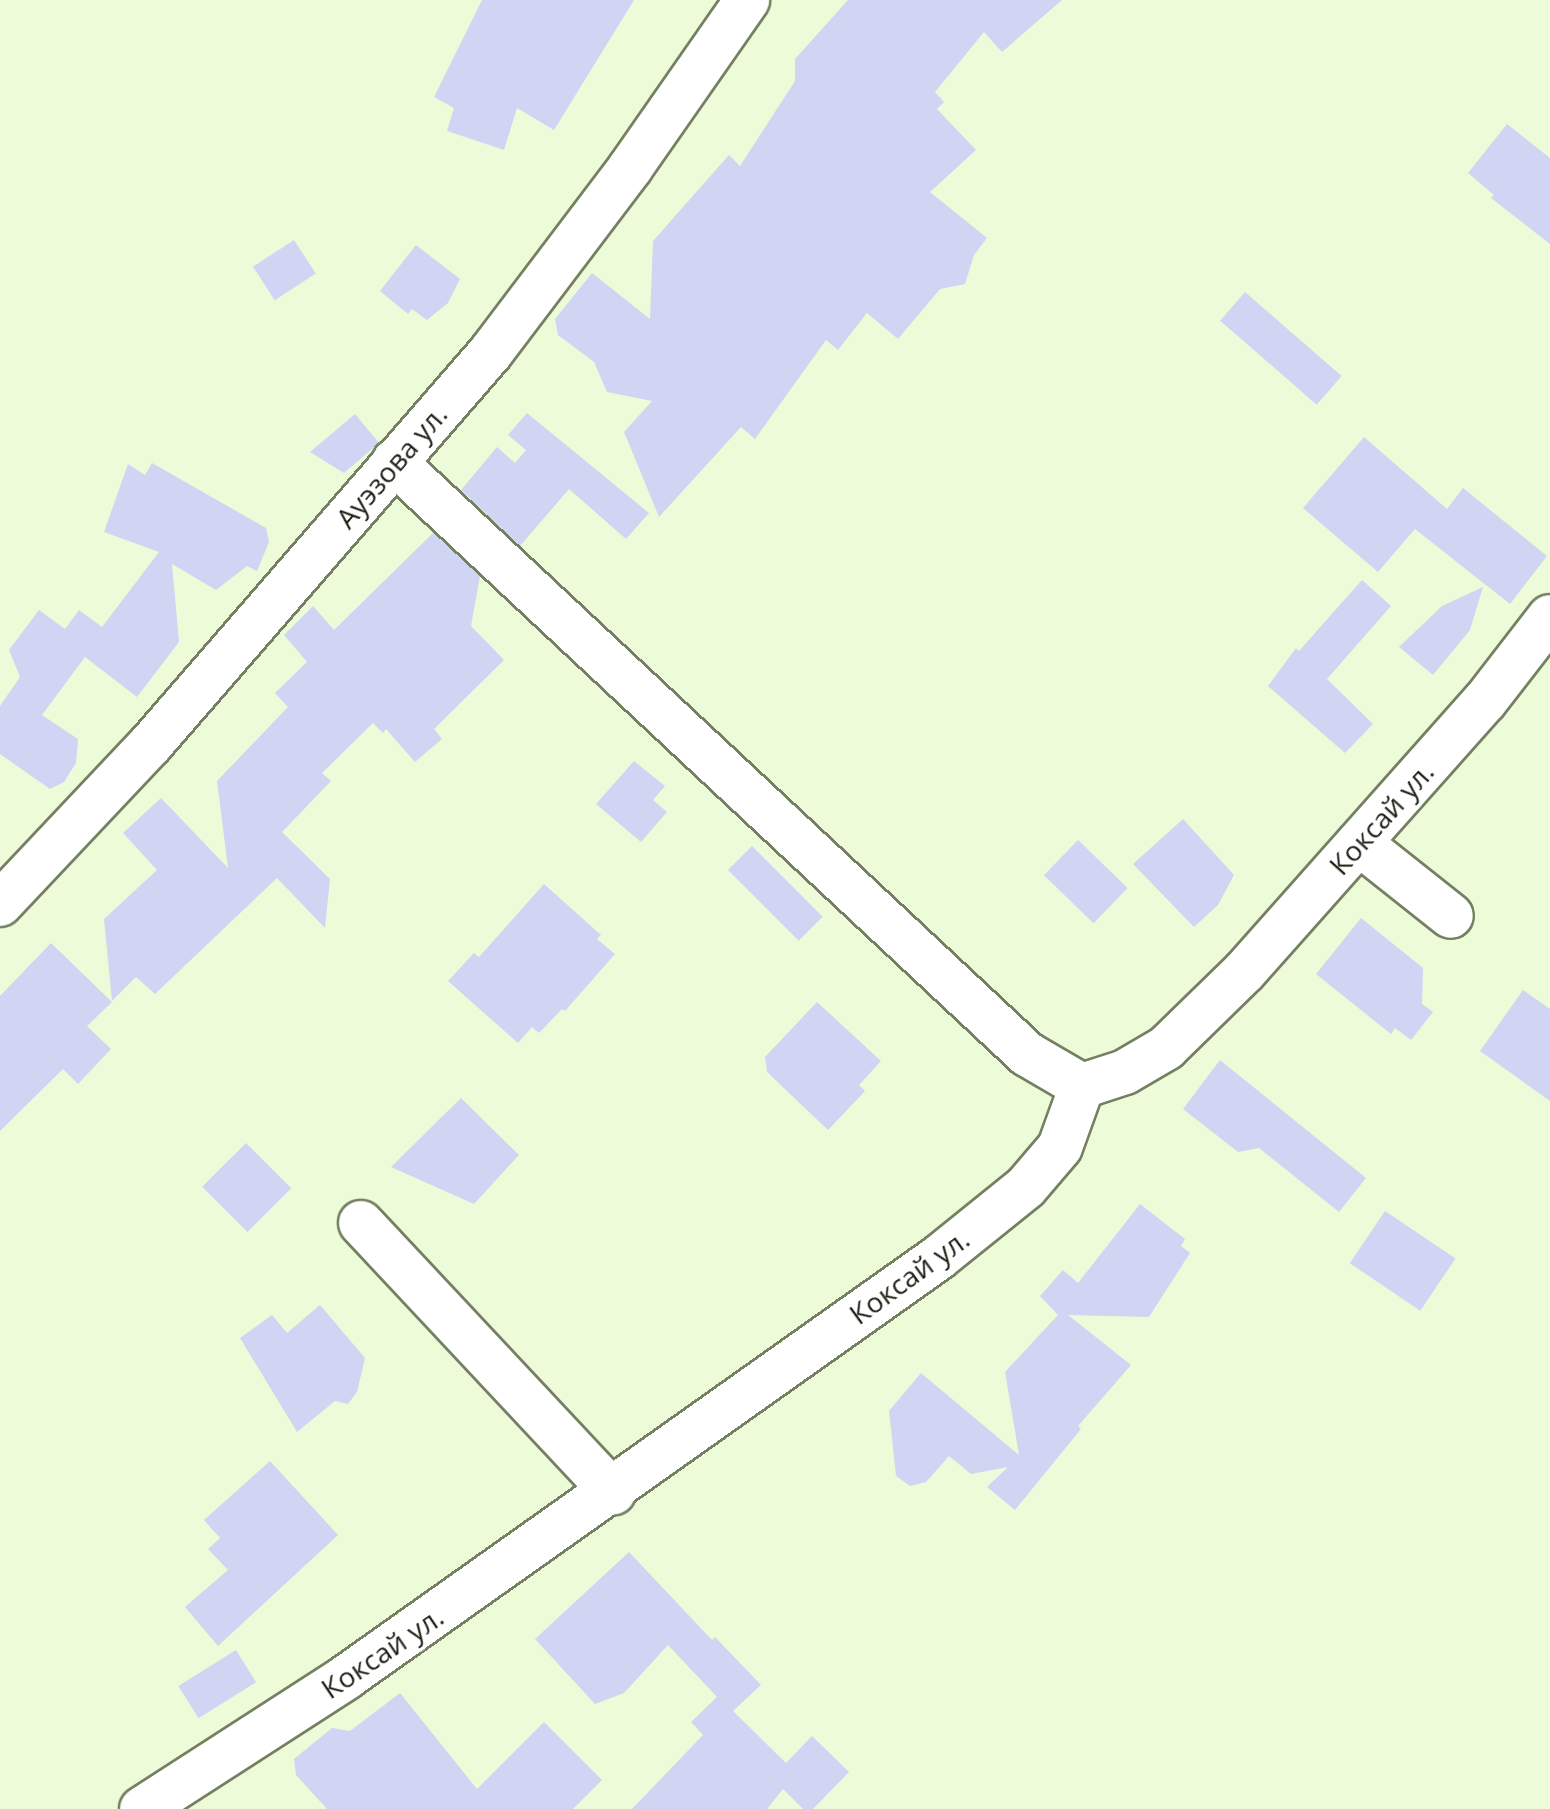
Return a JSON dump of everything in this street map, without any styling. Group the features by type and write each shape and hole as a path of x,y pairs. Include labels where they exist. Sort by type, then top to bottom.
{"street":[{"name":"Ауэзова ул.","path":"0,904 150,745 500,339 630,168 747,0"},
{"path":"394,462 1015,1043 1082,1086"},
{"name":"Коксай ул.","path":"142,1809 345,1678 613,1492 938,1258 1026,1187 1060,1147 1082,1086 1125,1072 1166,1048 1244,972 1485,701 1550,617"},
{"path":"1359,843 1451,916"},
{"path":"361,1223 613,1492"}],"building":[{"path":"482,0 634,0 554,130 517,108 504,150 447,131 454,108 434,97"},
{"path":"848,0 1062,0 1002,52 984,32 935,92 944,102 937,109 976,150 930,192 987,238 974,255 965,284 940,289 898,339 867,313 838,350 826,340 755,439 741,427 659,517 624,432 652,401 607,392 594,362 558,335 555,319 592,273 650,319 653,241 729,155 740,166 795,81 795,59"},
{"path":"1507,124 1550,158 1550,244 1491,198 1494,195 1468,173"},
{"path":"294,240 316,274 275,300 253,267"},
{"path":"416,245 460,279 448,303 427,320 412,309 408,314 380,291"},
{"path":"1245,292 1342,376 1317,405 1220,321"},
{"path":"527,413 649,513 626,539 569,489 520,546 461,490 497,447 515,463 526,450 508,435"},
{"path":"355,414 379,443 344,473 310,452"},
{"path":"1364,437 1447,509 1463,488 1547,556 1510,604 1415,529 1378,572 1303,508"},
{"path":"152,463 266,528 269,542 257,571 247,566 216,590 172,564 179,642 137,697 85,657 42,715 78,739 76,763 64,782 50,789 0,754 0,706 20,677 9,650 39,610 65,629 79,610 102,627 159,552 104,532 128,464 145,475"},
{"path":"433,533 480,576 471,626 504,660 434,729 442,739 415,762 386,729 383,733 373,723 322,773 331,781 282,832 330,879 325,928 277,878 155,994 136,977 112,1001 104,919 157,870 123,833 161,798 228,868 217,781 288,707 275,693 307,662 284,635 313,606 334,630"},
{"path":"1362,580 1391,606 1327,679 1373,724 1345,753 1268,686 1296,648 1299,651"},
{"path":"1483,587 1470,630 1433,675 1399,647 1442,606"},
{"path":"634,761 665,786 653,800 667,812 641,842 596,804"},
{"path":"1183,819 1234,875 1218,905 1194,927 1133,864"},
{"path":"1078,840 1128,888 1094,923 1044,875"},
{"path":"752,846 823,917 799,941 728,870"},
{"path":"544,884 601,935 597,939 615,954 565,1011 562,1009 539,1033 532,1027 518,1043 448,981 474,953 479,957"},
{"path":"1361,918 1423,968 1422,1004 1433,1012 1411,1040 1395,1028 1391,1034 1316,974"},
{"path":"51,943 112,1002 87,1026 111,1049 78,1084 63,1069 0,1131 0,996"},
{"path":"1523,990 1550,1009 1550,1101 1480,1051"},
{"path":"817,1002 881,1061 859,1085 865,1091 828,1130 767,1072 765,1057"},
{"path":"1220,1060 1366,1178 1339,1212 1259,1148 1238,1152 1183,1109"},
{"path":"461,1098 519,1155 474,1204 391,1167"},
{"path":"246,1143 291,1188 247,1232 202,1187"},
{"path":"1140,1204 1185,1239 1181,1246 1190,1253 1149,1317 1068,1315 1131,1365 1078,1426 1081,1429 1015,1510 987,1487 1008,1467 971,1474 949,1456 926,1482 910,1486 896,1476 889,1411 921,1373 1019,1455 1005,1372 1058,1315 1040,1296 1063,1270 1078,1283"},
{"path":"1385,1211 1455,1259 1420,1311 1350,1263"},
{"path":"320,1305 365,1358 357,1392 348,1404 335,1401 297,1432 240,1338 272,1315 287,1333"},
{"path":"270,1461 338,1535 218,1646 185,1607 228,1570 208,1549 220,1538 204,1520"},
{"path":"629,1552 712,1640 715,1637 761,1685 733,1711 786,1763 812,1736 849,1772 813,1809 803,1809 783,1789 767,1809 632,1809 703,1735 691,1722 717,1697 668,1645 624,1693 595,1704 535,1639"},
{"path":"236,1650 256,1682 198,1718 178,1686"},
{"path":"400,1693 477,1789 544,1722 602,1780 573,1809 327,1809 296,1775 294,1759 332,1728 350,1731"}]}
